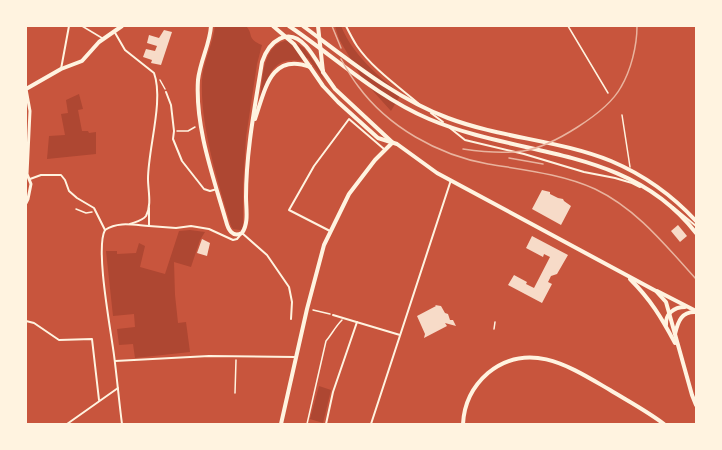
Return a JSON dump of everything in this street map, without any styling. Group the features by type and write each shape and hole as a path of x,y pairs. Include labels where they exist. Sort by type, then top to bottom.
{"main road":[{"path":"26,89 61,69 82,61 103,38 122,26"},
{"path":"211,26 199,76 198,91 203,134 228,228 234,234 243,233 246,225 246,188 262,62 266,50 276,40 289,37 306,46 335,89 392,143"},
{"path":"274,26 294,44 323,86 378,138 402,147 424,165 696,312"},
{"path":"289,26 400,104 470,134 578,159 621,174 667,203 696,233"},
{"path":"303,26 371,76 413,102 472,126 561,146 610,161 650,182 671,197 696,221"},
{"path":"318,26 323,72"},
{"path":"252,129 274,73 288,63 301,63 310,67"},
{"path":"281,424 319,260 330,231 354,187 392,143"},
{"path":"625,274 645,294 666,325 678,349"},
{"path":"656,291 666,302 696,405"},
{"path":"666,325 669,314 676,308 689,308"},
{"path":"675,334 681,318 688,312 696,312"},
{"path":"463,424 469,398 486,375 503,363 530,358 562,363 664,424"}],"street":[{"path":"61,69 69,26"},
{"path":"82,26 103,38"},
{"path":"346,26 357,46 374,64 397,86 465,140 632,183 667,202 696,226"},
{"path":"568,26 608,93"},
{"path":"114,31 125,50 154,73 156,78 158,100 148,166 148,226"},
{"path":"26,89 30,111 26,174 31,184 26,203"},
{"path":"166,92 171,105 173,139 182,161 204,189 210,191 217,189"},
{"path":"621,115 632,183"},
{"path":"330,231 289,210 314,166 349,119 385,150"},
{"path":"29,180 40,175 61,175 69,191 94,208 105,230"},
{"path":"371,424 451,180"},
{"path":"130,224 143,219 149,207"},
{"path":"122,424 102,248 102,236 105,230 116,225 130,224 176,228 191,226 209,229 233,240 243,233 267,255 289,287 292,296 291,319"},
{"path":"333,315 400,335"},
{"path":"307,424 326,341 343,318"},
{"path":"26,321 34,323 59,340 92,339 99,400"},
{"path":"326,424 333,392 357,322"},
{"path":"115,361 209,356 295,357"},
{"path":"67,424 118,388"}],"path":[{"path":"159,74 159,79 166,92"},
{"path":"174,131 188,130 199,125"},
{"path":"76,209 86,213 96,211"},
{"path":"314,310 333,315"},
{"path":"494,329 495,322"},
{"path":"235,393 236,356"}],"shaded area":[{"path":"215,26 246,26 252,38 262,45 246,137 243,225 240,230 233,229 231,226 211,154 204,116 202,80"},
{"path":"335,26 341,26 359,55 401,94 391,111 363,80 339,39"},
{"path":"290,40 304,48 318,67 325,82 308,58 303,61 284,61 278,64 269,75 260,99 263,71 269,54 281,42"},
{"path":"79,94 83,109 78,110 82,131 96,132 96,154 47,159 49,136 65,135 61,114 68,113 66,100"},
{"path":"179,231 205,232 191,267 174,262 178,323 186,322 190,352 135,358 133,344 119,345 117,329 135,327 134,314 113,316 106,251 117,251 117,254 136,253 139,243 145,246 140,267 165,274"},
{"path":"319,386 331,390 323,423 310,419"}],"building":[{"path":"164,30 172,32 161,65 151,63 152,60 143,57 146,49 155,51 157,46 147,43 149,35 159,38"},
{"path":"542,190 563,199 571,206 561,225 532,209"},
{"path":"678,225 687,236 680,242 671,231"},
{"path":"532,236 568,255 557,274 551,276 548,282 552,284 542,303 508,285 514,275 534,288 550,257 544,254 543,257 526,248"},
{"path":"202,239 210,243 207,256 197,253"},
{"path":"435,305 441,306 456,326 445,323 447,326 424,338 425,334 417,316"}],"railway":[{"path":"332,26 341,48"},
{"path":"463,149 485,152 523,151 563,136 591,118 614,97 625,80 633,58 637,26"},
{"path":"341,59 370,101 399,126 416,137 469,160 556,176 595,189 638,218 696,279"},
{"path":"509,158 543,164"}]}
